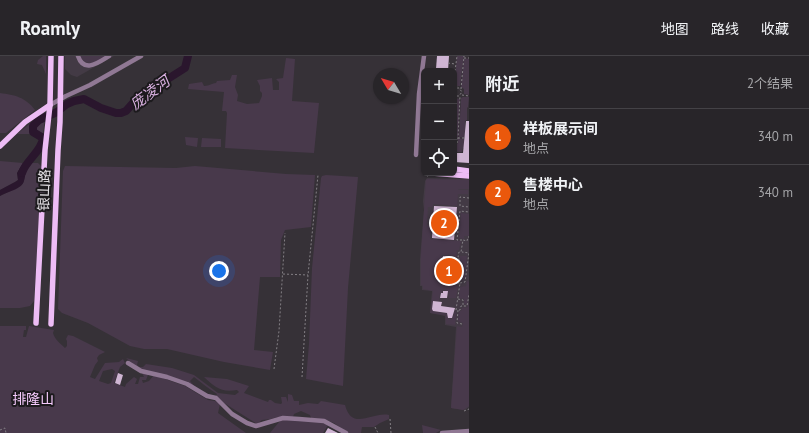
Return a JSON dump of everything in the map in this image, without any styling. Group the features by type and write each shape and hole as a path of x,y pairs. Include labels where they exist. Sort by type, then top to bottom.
{"main road":[{"name":"银山路","path":"36,323 51,56"},
{"name":"银山路","path":"51,324 60,122 61,56"},
{"path":"0,146 25,122 49,108"},
{"path":"457,169 469,171"},
{"path":"457,175 469,176"}],"street":[{"path":"78,56 79,60 90,66 109,56"},
{"path":"49,108 60,99 90,85 141,56"},
{"path":"416,155 424,56"},
{"path":"128,364 141,371 167,377 187,384 208,396 216,398 232,414 251,425 256,426 286,418 324,421 346,433"},
{"path":"442,433 469,431"}],"path":[{"path":"455,68 457,56"},
{"path":"457,143 464,57 469,58"},
{"path":"448,63 456,64"},
{"path":"457,96 469,96"},
{"path":"458,138 464,138"},
{"path":"302,377 308,275 318,175"},
{"path":"469,198 460,197 460,206 468,207 468,212 460,211 457,240 467,241 469,237"},
{"path":"274,369 279,331 285,233"},
{"path":"462,324 457,323 458,310 456,310 460,283 458,283 458,257 459,252 461,252 463,240"},
{"path":"460,283 465,282 469,253 461,252"},
{"path":"283,274 308,275"},
{"path":"462,306 467,306 469,295"},
{"path":"458,299 463,300 462,306 460,310 458,310"},
{"path":"464,411 469,409"},
{"path":"390,419 391,433"},
{"path":"375,427 378,433"},
{"path":"0,430 6,428 6,433"}],"shaded area":[{"path":"65,56 114,56 77,77 71,75 65,69"},
{"path":"45,115 45,118 34,127 34,131 40,134 31,132 33,123"},
{"path":"23,163 29,163 23,184 0,196 0,190 18,180 17,173"},
{"path":"427,178 469,179 469,407 465,410 451,408 456,327 445,325 445,316 430,313 432,291 422,290 422,286 420,286 420,259 424,210 423,201 425,181"}],"green space":[{"path":"43,56 46,56 46,74 42,65 37,64 38,60"},
{"path":"80,56 106,56 96,62 89,63 83,60"},
{"path":"457,56 464,56 460,86 457,86"},
{"path":"286,58 295,59 292,101 319,103 314,153 225,148 227,113 226,111 222,111 224,92 188,89 189,84 202,82 204,86 206,86 216,83 217,81 230,80 232,75 237,75 235,87 238,95 237,101 247,104 259,103 262,93 257,80 272,78 273,90 279,90 279,82 276,79 283,78"},
{"path":"464,58 469,59 469,95 464,94 464,89 461,87"},
{"path":"0,93 19,97 35,110 6,133 0,133"},
{"path":"469,97 464,138 459,137 461,98"},
{"path":"457,98 460,99 457,140"},
{"path":"43,113 45,115 33,123 31,128 33,133 36,134 17,134"},
{"path":"45,118 43,133 40,134 34,131 34,126"},
{"path":"185,137 198,138 197,147 186,145"},
{"path":"202,138 221,139 221,147 201,147"},
{"path":"458,138 464,139 464,148 462,152 457,152"},
{"path":"0,161 23,163 17,173 18,180 0,190"},
{"path":"29,163 38,163 42,167 34,301 30,306 20,308 0,308 0,196 22,185 26,168"},
{"path":"65,166 176,168 195,166 315,175 311,227 285,230 281,240 280,277 260,277 254,350 273,352 270,370 224,362 167,349 144,349 130,346 88,323 62,313 58,309 63,171"},
{"path":"322,176 358,177 348,288 343,386 306,379 312,268 321,178"},
{"path":"426,180 469,180 469,189 458,189 468,190 468,194 458,194 457,206 433,204 433,207 428,207 427,225 431,225 430,239 461,241 459,250 457,250 457,266 453,265 454,256 442,255 440,283 451,285 453,276 456,277 456,286 458,286 456,298 449,298 448,291 443,290 442,293 440,293 439,301 433,301 432,304 434,306 432,306 433,311 447,314 447,318 452,319 456,312 455,325 446,324 446,315 430,313 433,291 423,289 423,286 421,285 421,254"},
{"path":"461,213 469,214 469,236 464,236 464,239 459,238"},
{"path":"460,256 467,256 465,279 459,281 462,268 459,265"},
{"path":"467,281 469,282 469,294 467,305 464,304 464,299 459,298 460,287 466,286"},
{"path":"469,300 469,406 463,410 451,408 457,326 462,327 463,323 458,321 459,311 461,311 462,308 468,307"},
{"name":"排隆山","path":"0,326 26,326 23,337 26,337 29,326 54,330 53,333 55,338 65,348 67,346 66,339 68,335 105,352 97,358 98,361 90,377 95,379 105,363 119,362 123,359 125,363 120,367 114,383 125,387 126,384 134,377 137,379 135,384 138,384 140,377 144,377 142,373 148,374 146,380 142,380 143,383 149,381 154,375 185,386 208,400 215,401 220,404 218,413 246,433 0,433","holes":["112,369 115,371 111,383 108,384 99,381 103,371"]},
{"path":"126,358 138,361 137,365 139,367 143,367 146,364 172,368 194,375 218,393 235,395 239,392 237,390 222,390 204,377 227,379 249,386 244,393 268,402 271,400 275,403 281,404 281,397 286,397 288,402 288,394 292,395 294,401 299,401 299,405 308,403 318,404 321,401 345,405 348,413 358,419 389,415 389,419 374,427 362,427 361,433 348,433 334,423 326,420 311,418 310,415 301,411 294,414 293,417 278,417 262,420 257,424 224,403 216,396 217,394 194,377 190,381 196,388 150,373 133,364"},
{"path":"284,419 322,422 328,425 323,433 270,433 279,422"},
{"path":"422,425 441,430 436,433 423,433"}],"building":[{"path":"437,56 449,56 448,68 436,68"},
{"path":"466,121 469,121 469,163 457,162 457,153 463,153"},
{"path":"434,206 457,207 454,240 432,238"},
{"path":"443,256 453,257 452,266 457,266 456,275 452,275 451,284 441,283"},
{"path":"443,291 448,291 447,298 440,298"},
{"path":"433,301 442,302 441,306 455,308 452,318 448,318 447,313 433,311"},
{"path":"118,373 123,375 120,385 115,383"},
{"path":"328,428 338,433 325,433"}],"waterway":[{"name":"庞凌河","path":"22,173 42,143 43,138 33,132 33,126 39,120 57,112 67,104 84,99 101,108 116,113 126,111 134,102 152,92 163,82 185,68 188,56"}],"place":[{"name":"售楼中心","path":"444,223"},
{"name":"样板展示间","path":"449,271"}]}
